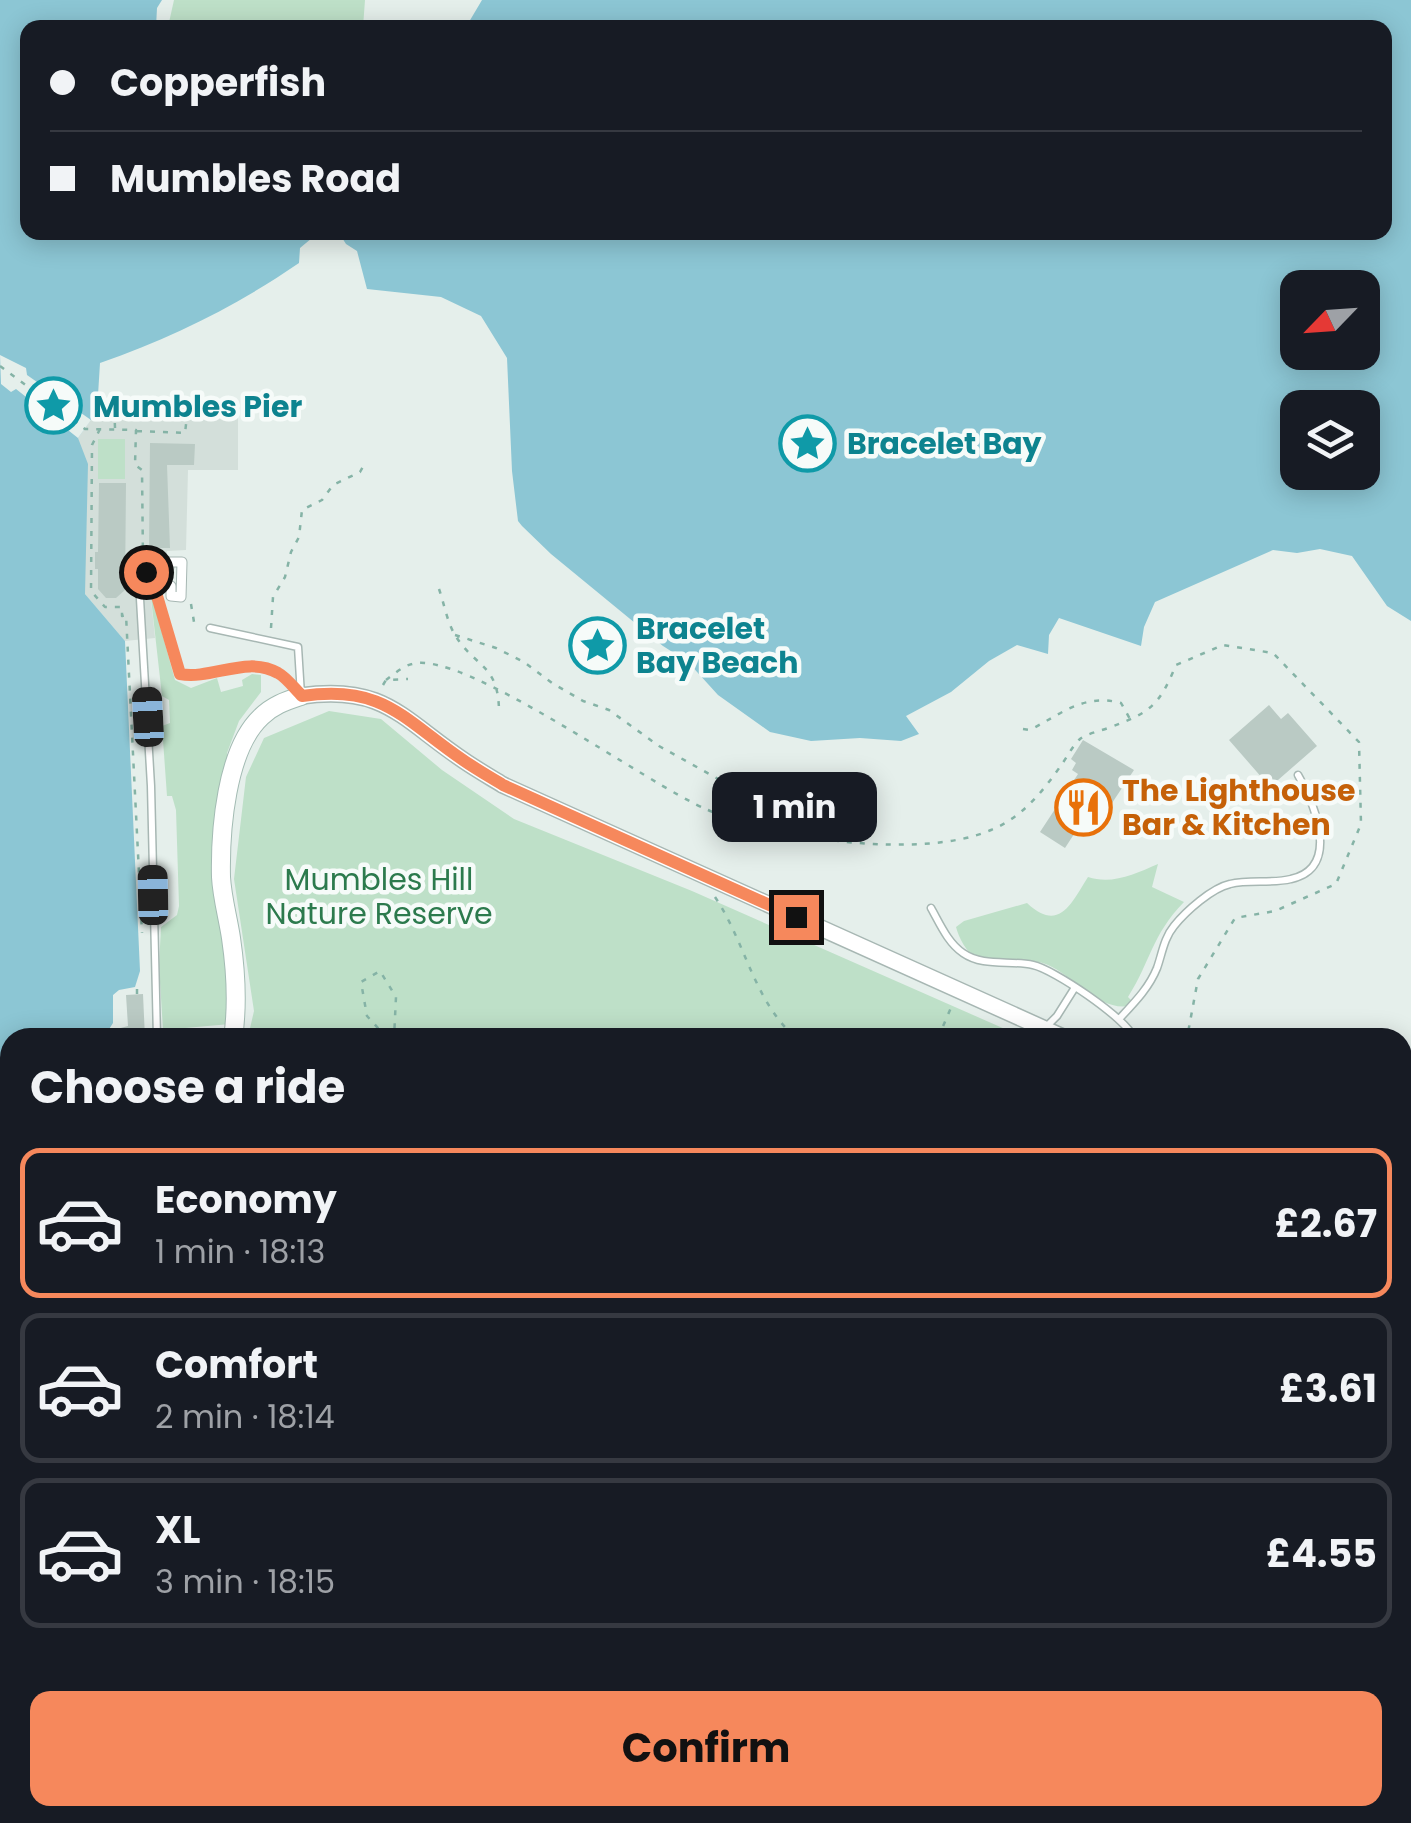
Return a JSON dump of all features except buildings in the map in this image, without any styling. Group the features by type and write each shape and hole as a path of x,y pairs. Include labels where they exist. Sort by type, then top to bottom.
{"main road":[{"path":"234,1028 238,1006 221,879 232,773 254,724 275,705 302,696"}],"street":[{"path":"302,696 339,693 377,700 407,715 462,760 503,785 1046,1028"}],"lane":[{"path":"157,1028 151,786 139,582 146,572 152,579 180,674 193,676 254,666 278,673 302,696"},
{"path":"210,628 298,648 302,696"},
{"path":"1120,1018 1142,994 1174,926 1220,887 1234,882 1296,878 1314,867 1320,854 1320,829 1298,775"},
{"path":"931,908 954,946 966,955 978,961 1037,966 1120,1018 1127,1028"},
{"path":"1046,1028 1074,989"}],"path":[{"path":"0,366 85,428 185,433 186,416"},
{"path":"114,430 114,402 126,402"},
{"path":"100,429 92,445 91,592 105,607 122,607 122,616 126,615 142,931"},
{"path":"136,430 136,465 142,470 142,553 146,572"},
{"path":"269,639 273,598 299,537 302,510 322,500 334,485 360,472 366,461"},
{"path":"439,589 455,636 494,676 499,710"},
{"path":"190,596 194,622 210,628"},
{"path":"455,636 496,648 524,662 552,684 610,710 659,746 720,780"},
{"path":"377,700 386,680 414,662 450,666 513,695 625,766 711,812 779,832 862,843 926,844 989,832 1029,806 1080,738 1130,720 1162,699 1176,665 1223,645 1273,653 1359,742 1361,824 1336,884 1276,911 1234,918 1198,979 1189,1028"},
{"path":"386,680 408,679"},
{"path":"1023,729 1030,730 1078,702 1121,703 1130,720"},
{"path":"699,874 733,923 762,996 788,1028"},
{"path":"378,1028 367,1016 361,982 380,970 396,996 394,1028"},
{"path":"138,994 138,989 155,988"},
{"path":"942,1028 958,990"}],"shaded area":[{"path":"97,411 238,411 238,470 188,470 186,550 167,551 163,588 150,590 155,638 125,641 85,594 78,438"}],"green space":[{"path":"174,0 365,0 364,20 170,20"},
{"path":"98,439 125,439 125,479 98,479"},
{"path":"150,589 175,680 191,688 217,678 221,692 243,686 242,680 252,674 261,675 261,692 239,721 227,753 230,1024 163,1028 161,927 177,915 179,906 176,810 172,796 167,796 162,726 170,723 169,700 162,696"},
{"name":"Mumbles Hill Nature Reserve","path":"329,711 381,719 442,770 514,819 692,891 1003,1028 250,1028 254,1011 234,879 246,777 264,738"},
{"path":"1158,864 1152,887 1184,902 1158,938 1128,997 1133,1002 1129,1006 1107,1003 1040,962 978,958 967,949 957,931 956,927 964,921 1027,903 1038,912 1056,915 1070,905 1088,877 1115,879"}],"water":[{"path":"0,0 162,0 156,20 20,20 20,240 310,240 300,248 299,263 251,294 178,332 100,363 97,411 78,438 88,464 85,594 125,641 140,971 135,987 113,995 110,1028 0,1028"},
{"path":"482,0 1411,0 1411,621 1387,606 1352,556 1320,549 1297,553 1273,550 1155,602 1141,646 1059,618 1049,635 1048,654 1017,645 989,661 951,692 906,716 919,734 901,741 811,741 770,732 718,695 688,662 551,554 518,521 507,358 481,316 441,297 367,289 357,251 343,240 1392,240 1392,20 470,20"}],"pier":[{"name":"Mumbles Pier","path":"0,355 26,368 27,375 91,420 78,438 16,389 11,392 1,384"}],"place":[{"name":"Mumbles Pier","path":"54,406"},
{"name":"Bracelet Bay","path":"808,443"},
{"name":"Bracelet Bay Beach","path":"597,645"},
{"name":"The Lighthouse Bar & Kitchen","path":"1083,807"}],"route":[{"path":"146,572 152,579 180,674 193,676 254,666 278,673 302,696 339,693 377,700 407,715 462,760 503,785 796,917"}]}
